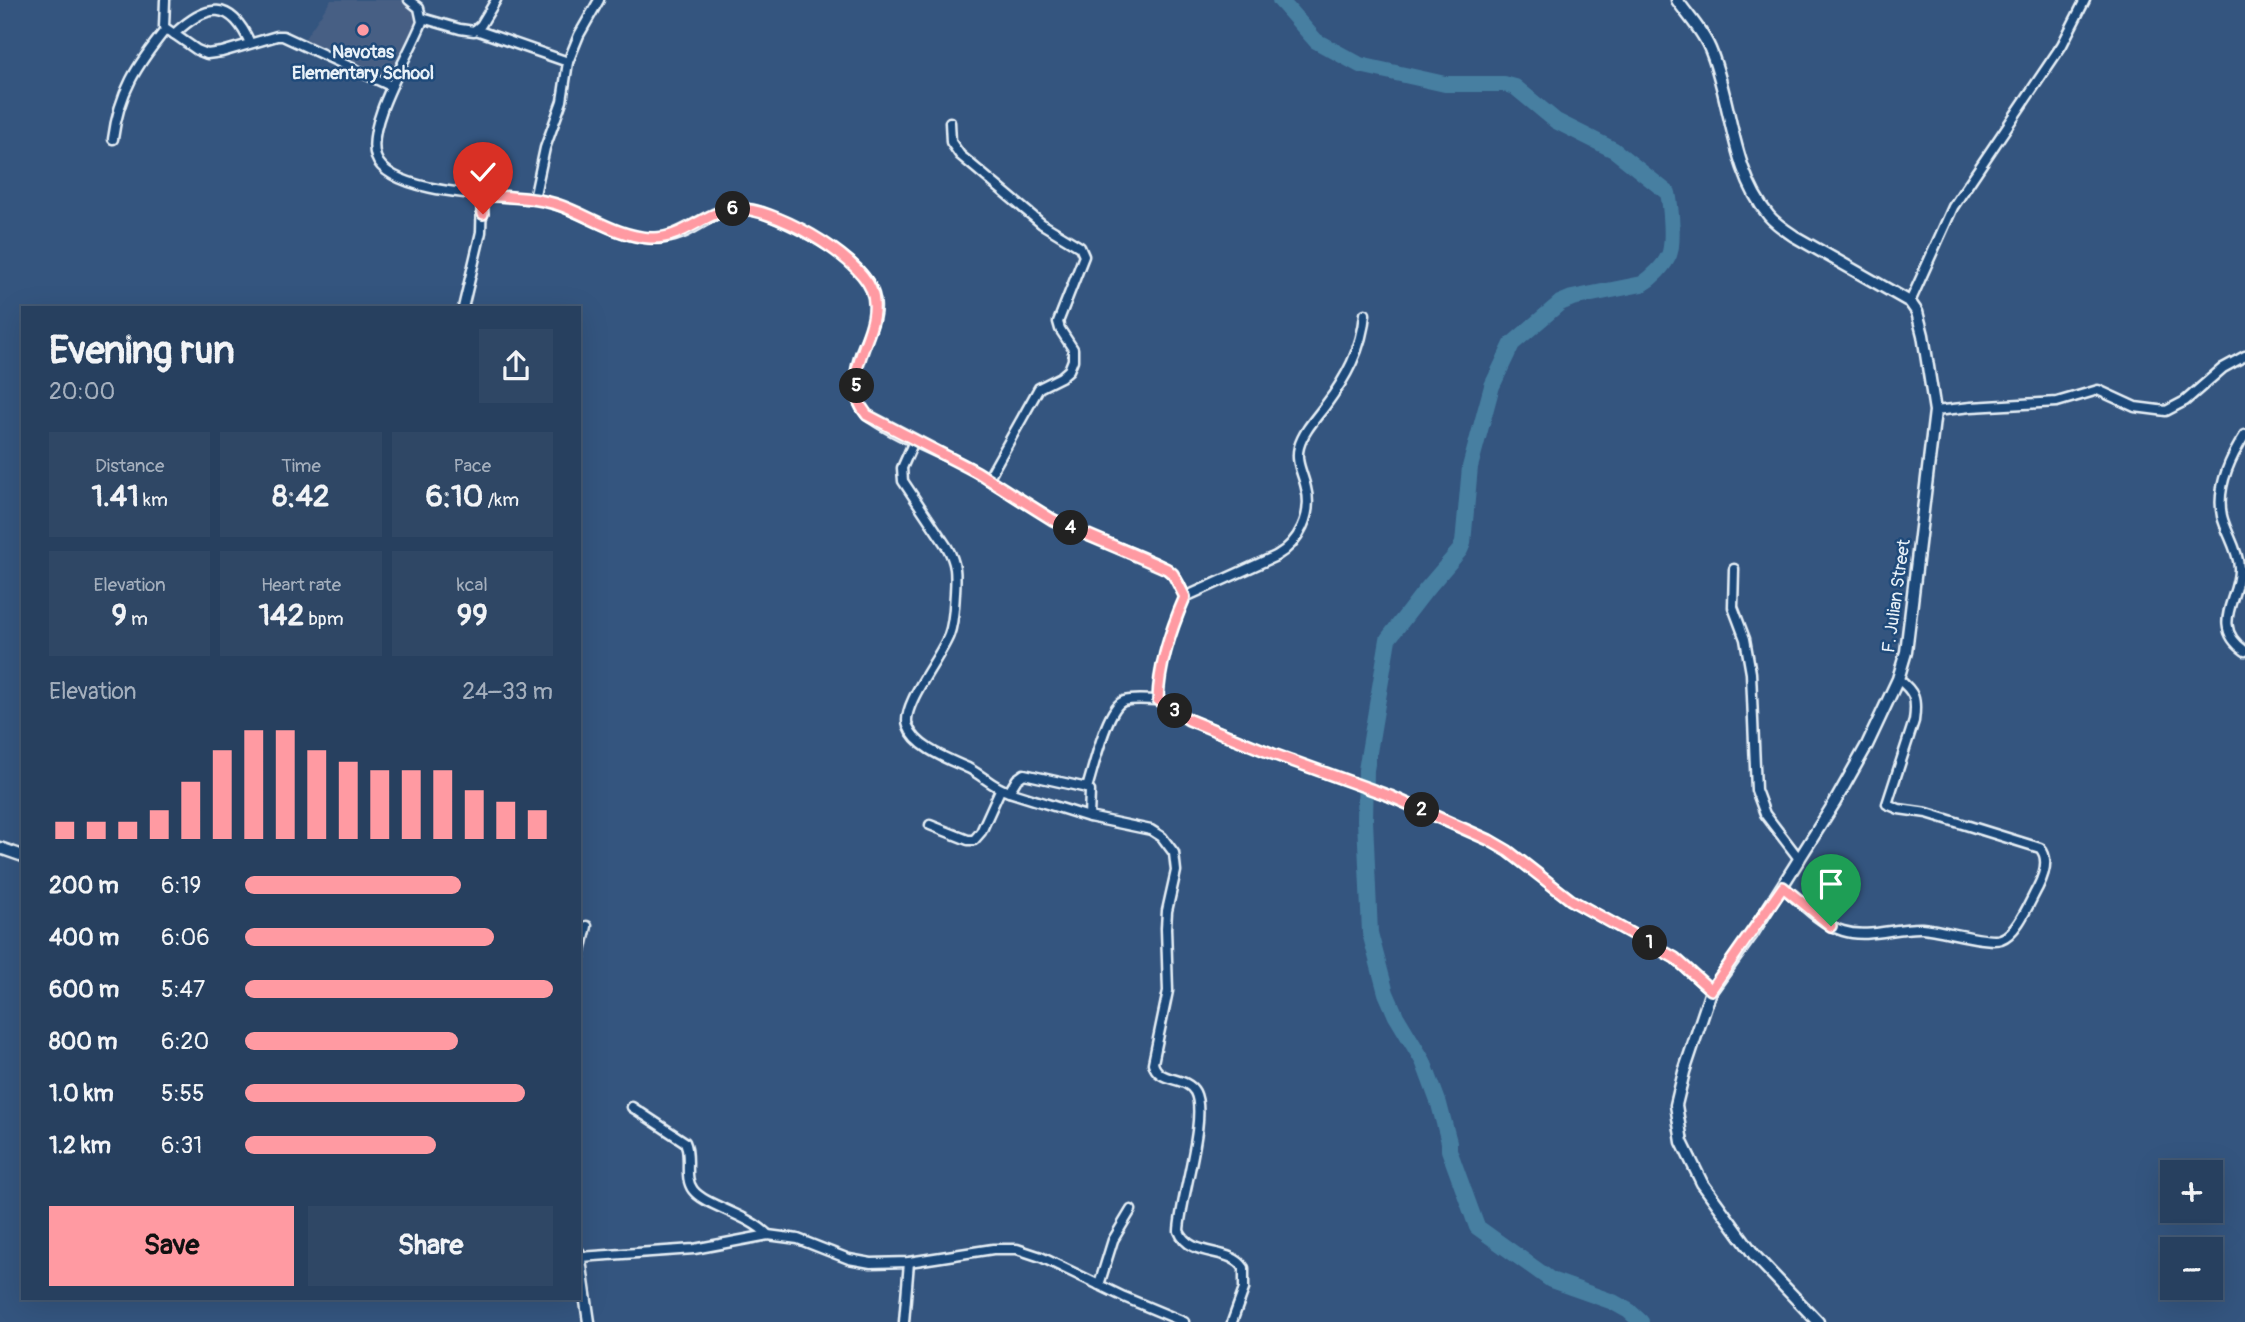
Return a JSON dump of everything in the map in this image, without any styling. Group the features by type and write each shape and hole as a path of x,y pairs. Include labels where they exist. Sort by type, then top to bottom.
{"street":[{"path":"165,0 163,18 166,29 207,54 283,36 391,86"},
{"path":"409,0 419,8 422,24 391,86 376,139 377,159 383,167 399,178 421,185 482,195 534,199 558,205 623,233 651,238 678,235 717,213 733,209 749,209 767,214 792,226 847,260 869,283 874,296 874,320 859,356 857,368 857,397 860,408 867,415 880,424 946,455 1053,520 1167,569 1173,574 1185,597"},
{"path":"476,30 496,0"},
{"path":"534,199 545,148 560,111 568,62 599,0"},
{"path":"1677,0 1711,50 1748,180 1768,215 1794,236 1910,302 1952,207 2062,45 2085,0"},
{"path":"174,34 200,12 219,7 234,15 242,24 250,43"},
{"path":"422,18 460,29 476,30 568,62"},
{"path":"113,139 120,102 131,75 166,29"},
{"path":"950,122 949,138 960,155 1042,224 1080,247 1084,256 1058,322 1073,349 1072,365 1061,377 1039,388 988,479"},
{"path":"463,306 481,232 482,195"},
{"name":"F. Julian Street","path":"1818,1322 1755,1256 1702,1183 1682,1142 1676,1105 1711,990 1783,887 1867,745 1898,679 1906,652 1935,411 1923,335 1917,312 1910,302"},
{"path":"1158,700 1166,651 1185,597 1276,556 1288,549 1301,530 1308,503 1306,485 1298,461 1300,444 1358,351 1365,314"},
{"path":"1935,411 2057,402 2098,390 2135,407 2166,411 2185,401 2223,369 2245,356"},
{"path":"2245,435 2232,455 2221,495 2222,516 2239,569 2229,604 2228,627 2233,639 2245,651"},
{"path":"914,441 902,468 903,481 954,558 957,572 952,626 944,647 911,702 906,720 908,727 927,747 985,777 1004,791 1088,817 1151,830 1162,837 1174,853 1176,871 1167,919 1168,991 1153,1063 1157,1072 1189,1085 1196,1096 1195,1141 1179,1231 1182,1238 1190,1244 1211,1253 1234,1258 1242,1264 1246,1273 1244,1289 1232,1322"},
{"path":"1734,569 1733,607 1745,639 1751,673 1756,790 1765,814 1800,860"},
{"path":"1783,887 1812,913 1844,932 1868,933 1920,928 2001,939 2010,933 2023,915 2045,870 2044,853 2040,848 1927,813 1887,804 1916,708 1912,690 1898,679"},
{"path":"1087,788 1116,706 1128,700 1158,700 1189,720 1390,796 1463,827 1508,851 1571,900 1675,958 1711,990"},
{"path":"930,825 974,840 1004,791 1017,779 1030,774 1087,788 1090,791 1088,817"},
{"path":"0,848 21,855"},
{"path":"581,952 587,926"},
{"path":"632,1107 685,1142 690,1181 695,1192 752,1221 768,1235"},
{"path":"1099,1285 1113,1240 1131,1210"},
{"path":"581,1255 694,1249 768,1235 798,1239 860,1262 909,1262 982,1250 1017,1249 1041,1257 1184,1322"},
{"path":"581,1262 589,1322"},
{"path":"904,1322 909,1262"}],"shaded area":[{"name":"Navotas Elementary School","path":"331,0 405,0 412,5 420,18 391,81 303,41"}],"waterway":[{"path":"1280,0 1316,41 1360,65 1445,84 1504,84 1515,87 1556,121 1614,150 1668,193 1671,249 1654,275 1642,284 1572,298 1560,303 1512,344 1492,386 1470,467 1463,543 1388,639 1366,770 1365,820 1370,933 1386,993 1396,1016 1423,1061 1439,1104 1449,1150 1477,1227 1551,1280 1613,1302 1641,1322"}],"place":[{"name":"Navotas Elementary School","path":"363,30"}],"route":[{"path":"483,214 482,195 534,199 558,205 608,228 651,238 678,235 717,213 733,209 749,209 767,214 792,226 847,260 869,283 875,303 874,320 859,356 856,377 860,408 867,415 977,472 1053,520 1152,562 1173,574 1185,597 1166,651 1158,700 1189,720 1390,796 1489,840 1508,851 1571,900 1675,958 1711,990 1783,887 1831,926"}]}
